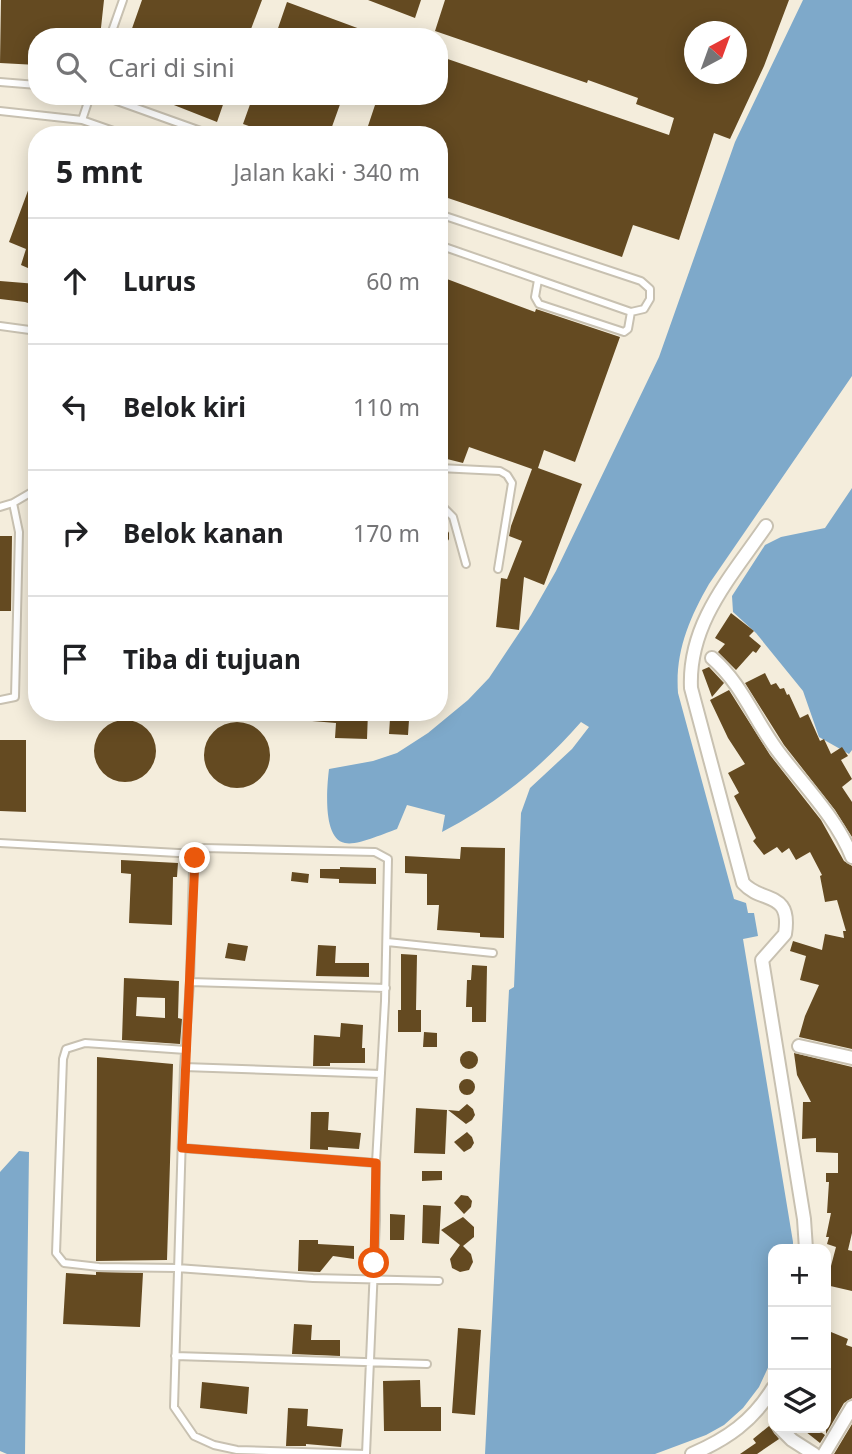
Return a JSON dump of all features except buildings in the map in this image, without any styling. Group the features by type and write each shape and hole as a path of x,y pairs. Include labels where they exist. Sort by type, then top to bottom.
{"street":[{"path":"766,526 714,601 702,625 690,666 691,688 743,883 750,891 779,901 783,908 785,934 762,960 763,975 804,1219 806,1244"},
{"path":"712,658 737,683 777,751 817,800 852,858"},
{"path":"799,1046 852,1058"},
{"path":"692,1454 719,1443 739,1429 753,1416 768,1395"},
{"path":"824,1454 852,1408"},
{"path":"786,1433 809,1453"}],"lane":[{"path":"113,28 123,0"},
{"path":"0,82 28,84"},
{"path":"82,120 87,105"},
{"path":"128,105 187,126"},
{"path":"0,111 82,120 98,126"},
{"path":"448,217 641,281 650,289 650,299 644,309 631,312 448,248"},
{"path":"538,280 535,297 539,304 624,332 628,329 631,312"},
{"path":"0,326 28,330"},
{"path":"448,468 500,471 508,475 512,483 498,569"},
{"path":"0,507 28,494"},
{"path":"0,700 15,696 19,532 13,503"},
{"path":"448,512 453,517 466,564"},
{"path":"0,843 196,854 204,848 374,852 383,855 389,864 366,1454 237,1450 214,1445 194,1436 174,1407 184,1067 190,982 193,867 196,854"},
{"path":"387,942 493,953"},
{"path":"190,982 386,988"},
{"path":"186,1050 85,1043 66,1049 63,1059 59,1133 56,1253 64,1264 439,1281"},
{"path":"184,1067 381,1074"},
{"path":"182,1148 376,1163"},
{"path":"175,1356 427,1364"}],"water":[{"path":"803,0 852,0 852,376 709,584 685,636 678,678 678,693 734,899 746,903 748,913 754,913 758,936 743,939 793,1242 768,1244 768,1368 759,1387 743,1408 724,1425 706,1435 655,1454 485,1454 509,990 514,987 521,813 530,788 572,749 589,727 581,722 550,755 517,784 442,832 445,815 407,805 397,829 371,839 345,843 338,839 329,822 329,769 373,761 397,753 443,721 448,721 448,716 489,678 531,615 556,571 659,357 735,142"},
{"path":"852,488 852,750 849,754 819,737 803,691 756,633 733,612 732,596 765,545 781,537 825,528"},
{"path":"19,1151 29,1152 25,1454 7,1454 0,1451 0,1172"}],"route":[{"path":"195,858 182,1148 376,1163 374,1263"}]}
